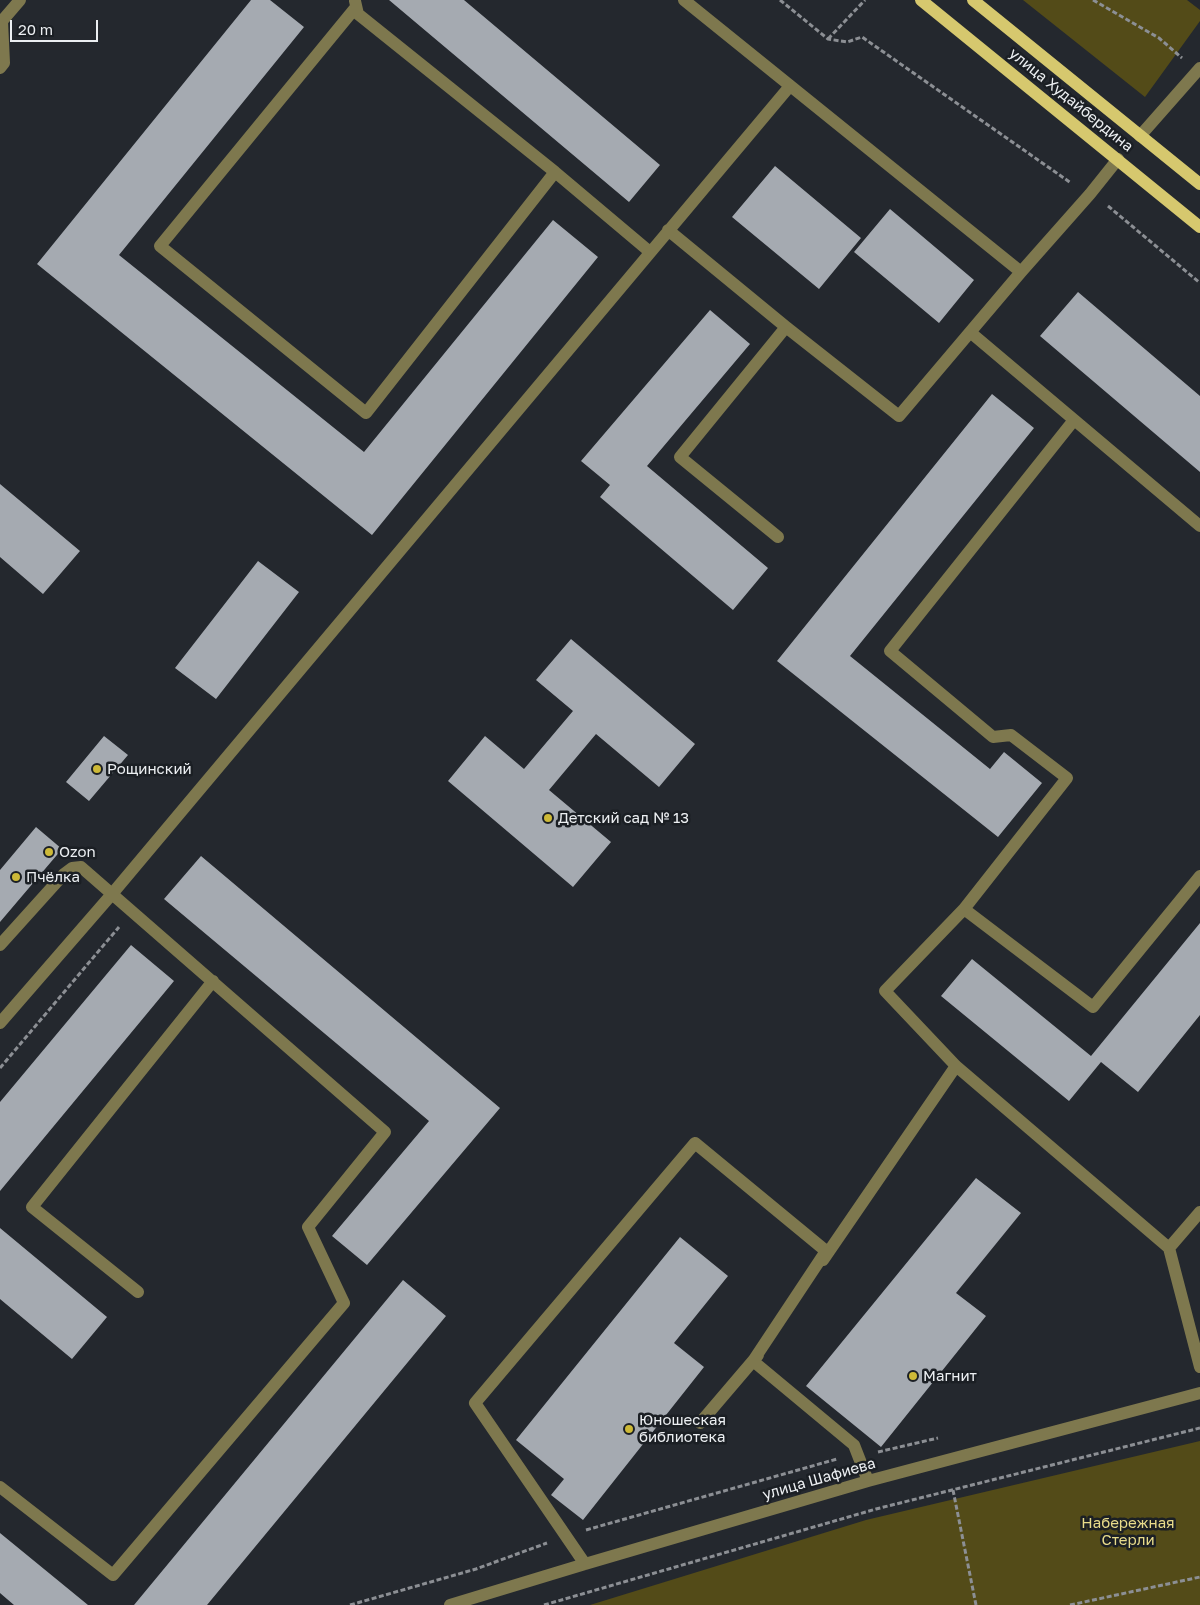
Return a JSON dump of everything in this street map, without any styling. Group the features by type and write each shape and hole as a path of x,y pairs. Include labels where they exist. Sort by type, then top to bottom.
{"main road":[{"name":"улица Худайбердина","path":"973,0 1200,184"},
{"name":"улица Худайбердина","path":"925,2 1200,227"}],"street":[{"path":"0,68 4,63 2,21 20,0"},
{"path":"684,0 1021,272"},
{"path":"355,4 358,14 555,172 650,252"},
{"path":"355,4 160,246 366,413 555,172"},
{"path":"1140,136 1199,70"},
{"path":"0,1023 112,894 790,86"},
{"path":"668,230 786,327 899,416 1118,159"},
{"path":"778,537 680,457 786,327"},
{"path":"970,332 1200,526"},
{"path":"1074,420 890,651 993,738 1011,735 1067,778 964,909 885,991 956,1066 1169,1248 1200,1367"},
{"path":"0,945 64,874 72,868 81,867 385,1132 308,1227 344,1303 113,1575 0,1487"},
{"path":"964,909 1093,1007 1200,876"},
{"path":"138,1292 32,1207 213,981"},
{"path":"700,1423 753,1361 956,1066"},
{"path":"585,1564 475,1403 695,1143 826,1251 753,1361"},
{"path":"1169,1248 1200,1212"},
{"path":"753,1361 854,1445 868,1482"},
{"name":"улица Шафиева","path":"450,1605 868,1482 1200,1393"}],"path":[{"path":"780,0 828,39 847,42 862,37 1052,171 1115,211 1200,283"},
{"path":"828,39 865,0"},
{"path":"1093,0 1159,38 1199,70"},
{"path":"0,1068 132,911"},
{"path":"544,1605 867,1512 1200,1428"},
{"path":"350,1605 476,1569 566,1537 813,1464 858,1454 886,1451 945,1436"},
{"path":"953,1490 976,1605"},
{"path":"1070,1605 1200,1577"}],"green space":[{"path":"1023,0 1187,0 1200,10 1200,21 1145,97"},
{"name":"Набережная Стерли","path":"1200,1441 1200,1605 590,1605 866,1520"}],"building":[{"path":"251,0 270,0 304,27 119,255 364,452 553,220 598,257 372,535 37,264"},
{"path":"389,0 464,0 660,165 629,202"},
{"path":"775,166 861,238 819,289 732,217"},
{"path":"890,209 974,280 939,323 854,252"},
{"path":"1078,292 1200,396 1200,472 1040,336"},
{"path":"710,310 750,344 647,466 768,568 733,610 600,497 610,485 581,461"},
{"path":"992,394 1034,428 850,656 990,769 1004,752 1042,783 998,837 777,661"},
{"path":"0,484 80,551 43,594 0,557"},
{"path":"258,561 299,592 216,699 175,668"},
{"path":"571,639 695,744 659,787 596,734 549,790 611,842 573,887 448,781 485,736 524,769 573,711 536,680"},
{"path":"104,736 128,755 89,801 66,782"},
{"path":"36,827 62,849 0,922 0,870"},
{"path":"201,856 500,1108 367,1265 332,1236 429,1121 164,899"},
{"path":"1200,923 1200,1015 1138,1092 1101,1062 1069,1101 941,996 972,959 1091,1056"},
{"path":"131,945 174,981 0,1191 0,1102"},
{"path":"976,1178 1021,1213 956,1293 986,1316 881,1447 806,1386"},
{"path":"0,1228 107,1317 72,1359 0,1299"},
{"path":"680,1237 728,1276 674,1343 704,1367 583,1520 551,1495 564,1479 516,1440"},
{"path":"403,1280 446,1316 207,1605 134,1605"},
{"path":"0,1533 88,1605 14,1605 0,1593"}],"place":[{"name":"Рощинский","path":"97,769"},
{"name":"Детский сад № 13","path":"548,818"},
{"name":"Ozon","path":"49,852"},
{"name":"Пчёлка","path":"16,877"},
{"name":"Магнит","path":"913,1376"},
{"name":"Юношеская библиотека","path":"629,1429"}]}
